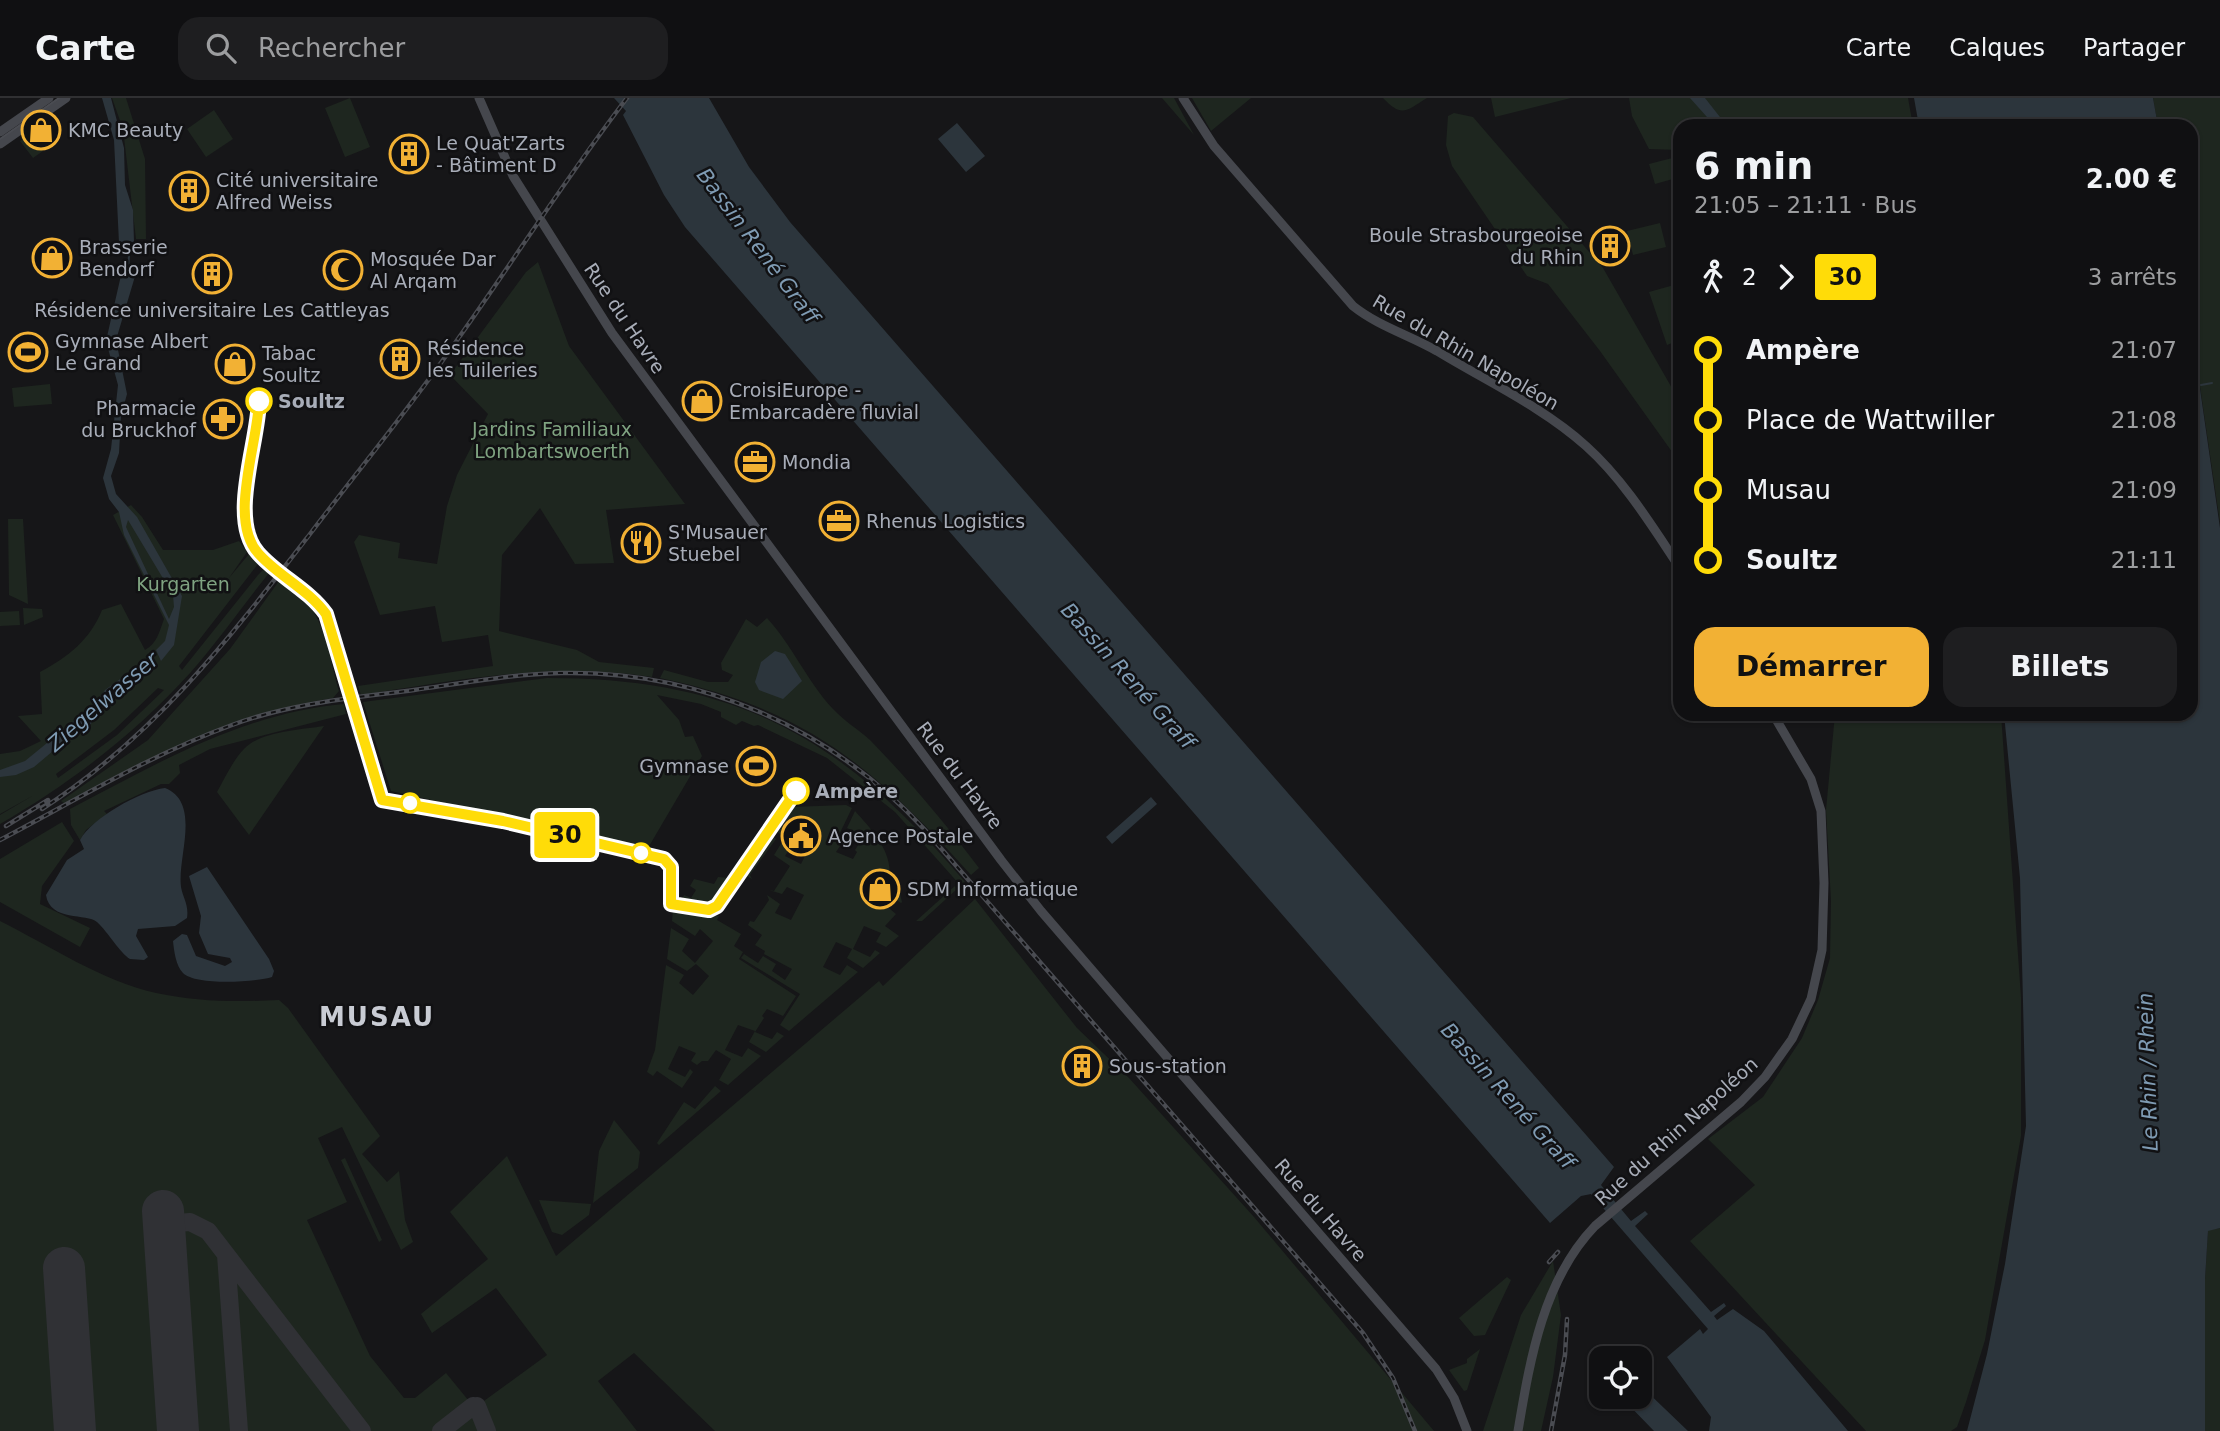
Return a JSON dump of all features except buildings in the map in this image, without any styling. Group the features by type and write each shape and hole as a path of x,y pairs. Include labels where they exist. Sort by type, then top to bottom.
{"main road":[{"path":"0,132 49,98"},
{"path":"0,144 66,98"},
{"name":"Rue du Havre","path":"479,98 513,176 619,342 979,830 1041,911 1436,1368 1454,1398 1467,1431"},
{"name":"Rue du Rhin Napoléon","path":"1183,98 1214,146 1353,306 1367,317 1431,348 1570,433 1600,461 1636,503 1673,558"},
{"name":"Rue du Rhin Napoléon","path":"1518,1431 1538,1331 1564,1270 1587,1234 1674,1156 1741,1102 1773,1067 1802,1022 1818,974 1824,883 1820,805 1811,779 1777,721"}],"green space":[{"path":"112,98 126,98 145,159 146,239 136,239 123,129"},
{"path":"350,98 370,147 345,157 325,108"},
{"path":"1162,98 1174,98 1194,135"},
{"path":"1192,98 1251,98 1211,131"},
{"path":"1383,98 1427,98 1400,110"},
{"path":"1491,98 1571,98 1495,117"},
{"path":"1629,98 1908,98 1912,119 1673,119 1673,150 1649,149 1632,116"},
{"path":"2153,98 2220,98 2220,523 2198,373 2198,119 2157,119"},
{"path":"214,110 233,139 206,157 187,129"},
{"path":"1454,113 1473,117 1603,268 1673,390 1673,453 1548,284 1527,276 1452,166 1446,145 1448,116"},
{"path":"31,134 43,151 33,158 20,141"},
{"path":"1673,158 1673,179 1655,184 1649,164"},
{"path":"1660,223 1666,247 1633,255 1627,231"},
{"name":"Jardins Familiaux Lombartswoerth","path":"538,262 569,346 685,504 606,510 614,563 575,564 540,508 502,555 499,631 577,650 599,662 654,668 652,677 579,671 506,674 361,695 358,686 493,666 488,635 442,642 435,606 380,615 354,542 359,535 400,543 398,558 437,564 447,506 457,475 488,414 450,375 526,272"},
{"path":"1673,285 1673,343 1667,345 1649,292"},
{"path":"50,384 52,404 14,407 12,388"},
{"name":"Kurgarten","path":"131,505 163,550 213,550 239,541 247,552 229,578 249,554 258,564 179,666 182,670 258,575 264,569 269,573 191,672 148,716 77,774 0,824 0,815 34,795 0,814 0,754 20,751 41,741 18,716 42,714 40,672 77,647 102,610 121,604 145,650 155,641 161,629 164,619 113,515","holes":["158,688 164,690 117,735 58,778 56,774 114,730"]},
{"path":"8,519 23,519 28,604 9,595"},
{"path":"279,581 294,589 305,600 321,628 339,691 333,698 261,714 227,726 162,753 65,804 61,801 148,740 230,649"},
{"path":"23,608 42,609 43,617 24,625"},
{"path":"19,611 20,625 0,626 0,612"},
{"path":"767,618 833,709 885,755 954,835 979,868 971,875 902,803 834,747 797,725 756,706 660,678 664,670 708,682 728,682 733,675 722,670 721,663 746,619 757,627"},
{"path":"547,678 615,681 676,690 731,705 782,726 829,754 875,789 920,832 965,882 960,885 895,812 827,758 758,725 742,721 736,725 721,717 721,712 701,704 657,695 679,720 685,737 693,736 702,756 648,848 391,791 363,702"},
{"path":"344,704 346,714 210,749 179,765 180,773 169,784 161,784 104,811 107,814 86,830 80,840 71,825 70,809 202,743 271,718"},
{"path":"1834,721 2001,721 2021,997 2021,1136 1985,1340 1957,1427 1951,1431 1866,1431 1690,1241 1755,1185 1708,1139 1763,1097 1802,1038 1818,1000 1830,958 1831,901 1826,810"},
{"path":"324,726 249,835 217,792 236,758 260,738"},
{"path":"846,805 852,808 837,839 840,846 836,852 853,859 857,852 855,850 864,836 847,828 855,811 881,844 889,862 890,872 888,882 871,875 860,897 877,905 882,898 885,900 884,904 896,914 885,926 899,936 886,947 876,942 881,933 864,926 853,949 870,957 875,950 880,953 863,968 847,958 852,949 836,942 823,967 840,975 847,965 858,972 789,1031 780,1025 800,994 741,958 744,954 758,963 763,956 776,964 772,971 785,980 792,969 764,954 765,951 755,945 762,935 748,925 750,921 754,922 769,900 767,895 780,904 775,913 791,920 804,895 787,887 782,894 769,890 774,891 790,866 774,855 782,842 790,848 785,856 801,864 814,838 798,831 789,840 774,830 791,807"},
{"path":"62,822 74,841 42,886 40,904 90,928 80,947 0,902 0,859"},
{"path":"771,835 776,839 750,875 752,879 743,874"},
{"path":"718,877 729,878 711,902 681,902 684,895 691,898 696,890 690,886 694,879 714,884"},
{"path":"896,878 902,902 901,903 887,894"},
{"path":"955,886 957,889 922,921 916,921"},
{"path":"975,899 1077,1028 1129,1078 1254,1217 1434,1431 715,1431 634,1353 598,1381 637,1431 0,1431 0,921 96,972 136,987 202,1000 279,1000 288,1008 380,1136 362,1154 387,1182 399,1171 405,1220 413,1242 401,1250 342,1127 318,1138 347,1202 307,1220 370,1356 404,1398 415,1398 446,1373 473,1406 477,1406 547,1355 496,1288 432,1333 421,1314 488,1259 450,1212 507,1156 556,1256 879,981 883,986"},
{"path":"673,910 719,916 717,920 741,934 734,946 743,952 739,959 796,996 783,1016 767,1009 762,1016 764,1018 755,1032 772,1039 777,1032 784,1036 766,1052 749,1042 755,1031 738,1025 725,1050 742,1057 748,1048 761,1056 728,1085 719,1080 731,1059 716,1050 708,1061 697,1065 691,1061 696,1053 679,1046 668,1069 685,1077 690,1069 693,1072 682,1088 657,1071 653,1076 647,1072 655,1050 666,965 684,975 679,983 693,995 709,976 696,964 687,971 667,959 671,928 689,939 682,951 695,963 713,941 700,929 695,936 672,921"},
{"path":"715,1086 721,1091 659,1145 657,1143 684,1102 695,1109"},
{"path":"614,1120 640,1152 638,1168 593,1203 599,1151"},
{"path":"345,1158 382,1240 379,1242 341,1160"},
{"path":"539,1200 591,1204 589,1215 562,1235 552,1232"},
{"path":"2220,1228 2220,1431 2205,1431 2205,1279 2208,1230"},
{"path":"1553,1261 1561,1315 1553,1377 1541,1431 1483,1431 1521,1315"},
{"path":"1507,1277 1511,1280 1485,1335 1474,1336 1459,1318"},
{"path":"1480,1349 1467,1390 1464,1391 1449,1370 1467,1363 1467,1359"}],"water":[{"path":"102,98 111,98 124,148 125,185 133,210 134,242 119,243 114,140"},
{"name":"Bassin René Graff","path":"614,98 709,98 749,167 790,222 1614,1167 1601,1185 1631,1221 1645,1211 1648,1214 1635,1226 1711,1312 1724,1303 1726,1306 1714,1316 1717,1320 1733,1309 1764,1331 1848,1431 1709,1431 1711,1417 1667,1357 1700,1329 1703,1334 1708,1329 1591,1194 1581,1196 1550,1223 685,227 664,195 623,115 626,111"},
{"path":"1690,98 1705,98 1722,119 1709,119"},
{"path":"1914,98 2153,98 2157,119 1918,119"},
{"path":"957,123 985,156 966,172 938,139"},
{"path":"122,271 136,273 116,340 127,394 121,416 119,453 111,476 116,494 137,517 182,596 174,645 161,661 156,650 165,641 169,625 124,535 119,512 109,499 103,478 111,449 118,385 106,341","holes":["128,520 173,595 174,607 169,619 126,527"]},
{"name":"Le Rhin / Rhein","path":"2198,375 2220,528 2220,1228 2208,1231 2205,1279 2205,1431 1967,1431 1987,1354 2005,1264 2026,1126 2020,878 2005,721 2198,721"},
{"path":"775,651 785,654 802,681 783,699 759,690 755,682 761,662"},
{"path":"152,656 155,662 112,695 90,725 79,729 34,767 16,775 0,777 0,770 25,761 96,703 105,690"},
{"path":"165,788 176,795 183,806 185,832 181,887 187,905 187,918 175,926 138,929 136,936 148,957 144,960 130,959 97,922 61,913 49,904 46,895 67,860 84,849 80,840 95,823 130,800"},
{"path":"1151,797 1157,804 1112,844 1106,837"},
{"path":"207,867 269,959 274,971 272,977 240,981 200,980 181,970 173,941 182,934 187,935 196,956 225,966 232,962 230,958 208,954 199,933 201,916 189,876"},
{"path":"1652,1396 1688,1431 1654,1431 1633,1409 1652,1409"}],"waterway":[{"name":"Ziegelwasser","path":"128,272 129,255"},
{"path":"2201,385 2212,383"}],"taxiway":[{"path":"164,1224 190,1222 208,1231 362,1431"},
{"path":"226,1255 239,1431"},
{"path":"441,1431 473,1406"},
{"path":"477,1406 487,1431"}],"runway":[{"path":"163,1211 178,1431"},
{"path":"64,1268 75,1431"}],"tram line":[{"path":"0,139 59,98"}],"railway":[{"path":"42,809 83,781 155,718 188,684 250,611 424,386 627,98"},
{"path":"0,840 114,778 202,737 277,711 322,702 506,677 561,673 613,675 663,682 712,694 760,712 805,735 848,762 888,794 925,830 1363,1333 1393,1378 1415,1431"},
{"path":"6,826 48,800"},
{"path":"1549,1262 1558,1252"},
{"path":"1551,1431 1565,1355 1567,1319"}],"bus line":[{"name":"30","path":"259,401 244,506 246,532 258,553 318,603 326,614 382,800 503,821 664,859 671,867 671,904 713,910 796,791"}],"place":[{"name":"KMC Beauty","path":"41,130"},
{"name":"Le Quat'Zarts - Bâtiment D","path":"409,154"},
{"name":"Cité universitaire Alfred Weiss","path":"189,191"},
{"name":"Boule Strasbourgeoise du Rhin","path":"1610,246"},
{"name":"Brasserie Bendorf","path":"52,258"},
{"name":"Mosquée Dar Al Arqam","path":"343,270"},
{"name":"Résidence universitaire Les Cattleyas","path":"212,274"},
{"name":"Gymnase Albert Le Grand","path":"28,352"},
{"name":"Résidence les Tuileries","path":"400,359"},
{"name":"Tabac Soultz","path":"235,364"},
{"name":"Soultz","path":"259,401"},
{"name":"CroisiEurope - Embarcadère fluvial","path":"702,401"},
{"name":"Pharmacie du Bruckhof","path":"223,419"},
{"name":"Mondia","path":"755,462"},
{"name":"Rhenus Logistics","path":"839,521"},
{"name":"S'Musauer Stuebel","path":"641,543"},
{"name":"Gymnase","path":"756,766"},
{"name":"Ampère","path":"796,791"},
{"name":"Agence Postale","path":"801,836"},
{"name":"SDM Informatique","path":"880,889"},
{"name":"Sous-station","path":"1082,1066"}],"district":[{"name":"MUSAU","path":"377,1017"}]}
